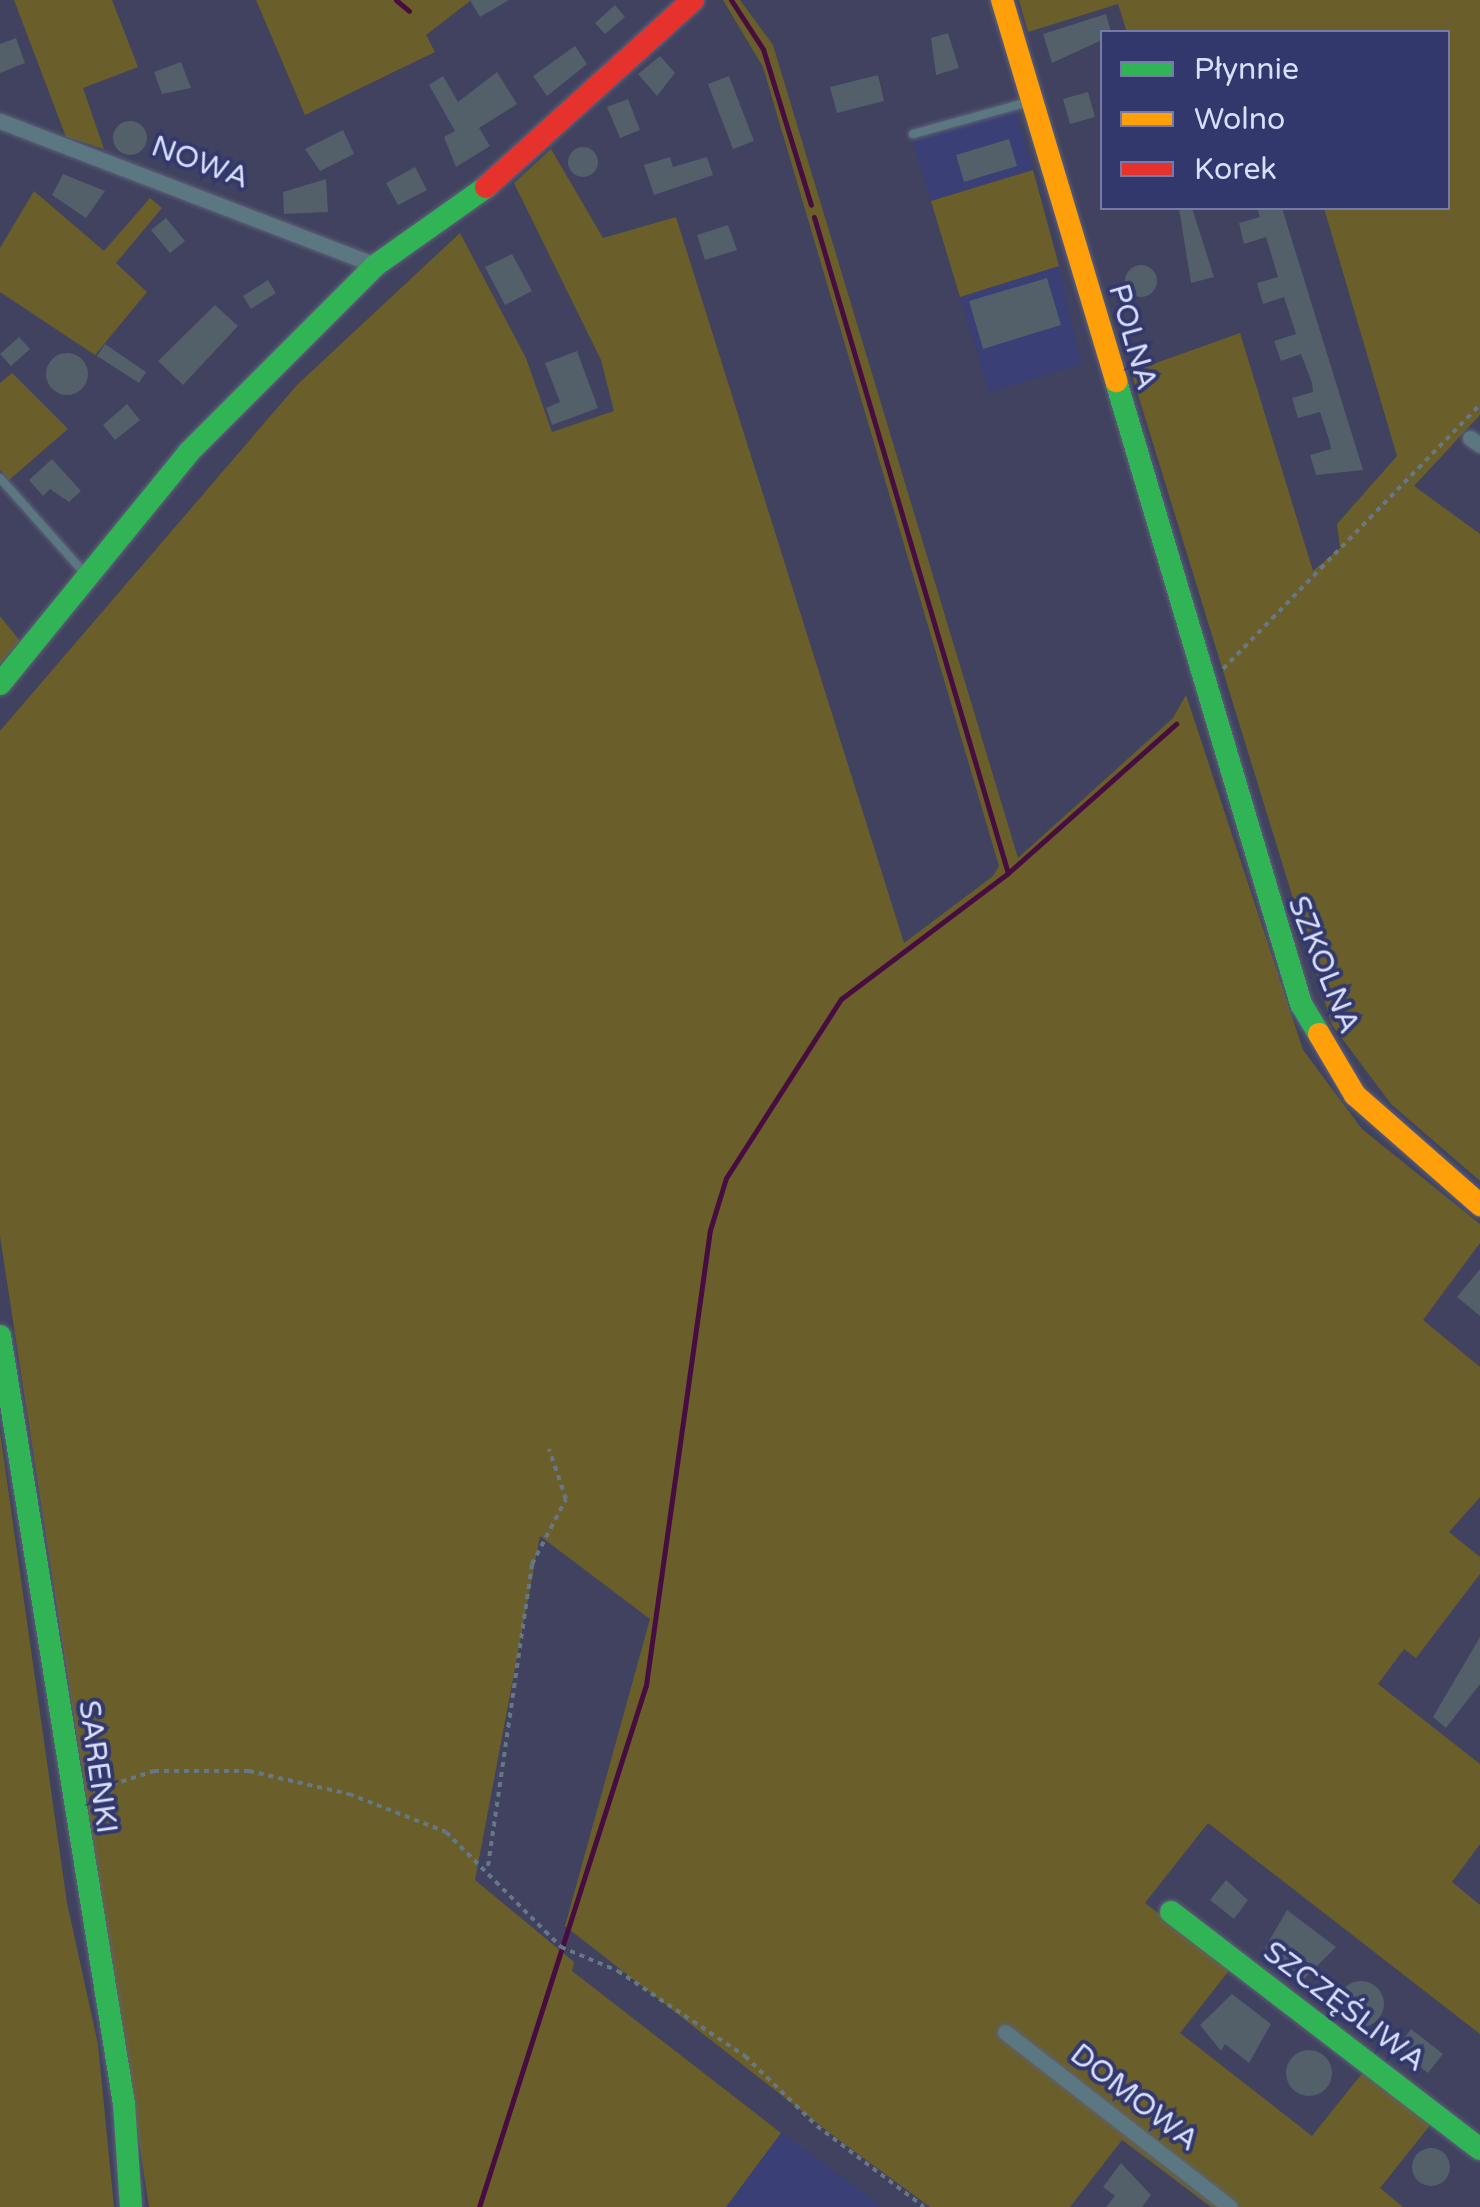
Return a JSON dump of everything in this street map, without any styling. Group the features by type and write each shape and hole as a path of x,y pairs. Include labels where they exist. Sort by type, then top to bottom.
{"street":[{"path":"0,684 189,452 376,265 488,186 693,0"},
{"name":"POLNA","path":"1002,0 1202,690"},
{"name":"NOWA","path":"0,121 376,265"},
{"name":"SZKOLNA","path":"1202,690 1317,1038 1380,1122 1480,1205"},
{"name":"SARENKI","path":"0,1336 70,1804 124,2104 131,2207"},
{"name":"SZCZĘŚLIWA","path":"1171,1912 1480,2148"},
{"name":"DOMOWA","path":"1005,2032 1230,2207"}],"lane":[{"path":"912,134 1032,101"},
{"path":"0,478 89,578"}],"path":[{"path":"1202,690 1480,405"},
{"path":"488,1866 532,1564 566,1499 549,1448"},
{"path":"70,1804 154,1771 249,1771 349,1794 446,1832 488,1866 561,1947 618,1971 746,2056 817,2126 924,2207"}],"shaded area":[{"path":"14,0 112,0 138,67 83,88 104,149 66,137"},
{"path":"256,0 470,1 426,35 435,52 305,115"},
{"path":"723,0 740,0 773,45 1018,858 1173,718 1186,695 1303,1050 1362,1129 1480,1224 1480,1243 1423,1320 1480,1367 1480,1497 1449,1532 1480,1557 1480,1574 1416,1658 1404,1649 1378,1684 1480,1764 1480,1844 1452,1882 1480,1905 1480,2034 1208,1823 1145,1903 1231,1968 1180,2033 1312,2136 1364,2071 1431,2124 1380,2188 1403,2207 1211,2207 1122,2140 1070,2207 930,2207 835,2137 565,1926 650,1619 540,1536 475,1880 574,1962 572,1971 781,2133 726,2207 149,2207 0,1236 0,731 297,385 460,233 526,358 552,432 614,411 601,360 514,183 551,149 603,238 676,217 904,943 993,876 999,866 763,67"},
{"path":"1019,0 1480,0 1480,415 1414,486 1480,534 1480,1181 1391,1104 1332,1025 1131,372 1240,333 1313,571 1340,548 1337,524 1397,456 1325,210 1450,210 1450,30 1126,30 1118,4 1028,32"},
{"path":"1015,110 1033,170 931,201 913,141"},
{"path":"1033,170 1059,266 960,297 931,201"},
{"path":"34,191 104,251 150,198 162,208 116,263 147,292 95,355 0,292 0,248"},
{"path":"1059,266 1081,364 989,392 960,297"},
{"path":"12,373 68,429 9,480 0,470 0,383"},
{"path":"0,616 20,641 0,664"},
{"path":"0,1432 67,1903 98,2044 114,2207 0,2207"},
{"path":"781,2133 883,2207 726,2207"}],"building":[{"path":"470,0 509,0 480,17"},
{"path":"615,5 625,17 605,34 595,23"},
{"path":"1106,14 1110,30 1100,30 1100,41 1052,63 1043,34"},
{"path":"948,33 959,68 936,75 931,38"},
{"path":"16,38 25,63 0,73 0,44"},
{"path":"575,46 587,64 547,96 533,76"},
{"path":"660,56 675,73 657,96 638,74"},
{"path":"181,62 191,88 162,94 154,72"},
{"path":"497,72 517,104 479,128 490,146 456,167 444,137 455,131 429,85 443,76 458,102"},
{"path":"878,75 884,101 837,113 830,87"},
{"path":"729,76 754,141 733,149 708,84"},
{"path":"1088,92 1095,117 1070,124 1063,99"},
{"path":"628,99 640,130 620,138 607,107"},
{"path":"130,121 142,126 147,138 142,150 130,155 118,150 113,138 118,126"},
{"path":"343,130 354,154 320,171 305,149"},
{"path":"1009,139 1017,166 964,182 956,155"},
{"path":"583,147 593,152 598,162 593,172 583,177 573,172 568,162 573,152"},
{"path":"670,157 673,167 707,157 713,175 654,195 644,165"},
{"path":"415,167 427,190 398,205 386,183"},
{"path":"63,174 105,191 86,218 52,195"},
{"path":"326,179 328,212 284,214 283,192"},
{"path":"1179,210 1193,210 1214,277 1191,283"},
{"path":"1258,210 1283,210 1363,470 1316,475 1310,455 1331,449 1329,440 1320,412 1298,418 1292,398 1313,392 1312,383 1301,354 1281,361 1274,341 1296,334 1284,297 1263,304 1257,283 1278,277 1266,237 1244,244 1239,223 1260,217"},
{"path":"166,218 185,241 170,253 151,230"},
{"path":"728,225 737,250 705,260 697,235"},
{"path":"512,254 532,291 505,305 485,267"},
{"path":"1141,265 1152,270 1157,281 1152,292 1141,297 1130,292 1125,281 1130,270"},
{"path":"1047,278 1061,325 983,349 969,301"},
{"path":"268,280 276,293 251,309 243,296"},
{"path":"215,305 238,326 183,385 158,361"},
{"path":"19,337 30,349 11,366 0,354"},
{"path":"105,344 146,372 139,383 97,356"},
{"path":"577,351 598,408 552,425 546,408 560,402 545,363"},
{"path":"67,353 82,359 88,374 82,389 67,395 52,389 46,374 52,359"},
{"path":"127,404 140,420 115,440 103,425"},
{"path":"52,459 81,491 69,502 50,489 43,496 29,480"},
{"path":"1480,1269 1480,1316 1457,1297"},
{"path":"1480,1637 1480,1684 1446,1728 1433,1717"},
{"path":"1226,1880 1248,1900 1234,1919 1210,1900"},
{"path":"1287,1910 1336,1947 1304,1979 1265,1948"},
{"path":"1361,1981 1377,1988 1384,2004 1377,2020 1361,2027 1345,2020 1338,2004 1345,1988"},
{"path":"1232,1994 1271,2024 1249,2063 1225,2044 1221,2051 1200,2025"},
{"path":"1411,2029 1443,2054 1428,2073 1396,2049"},
{"path":"1309,2050 1325,2057 1332,2073 1325,2089 1309,2096 1293,2089 1286,2073 1293,2057"},
{"path":"1431,2148 1444,2154 1450,2167 1444,2180 1431,2186 1418,2180 1412,2167 1418,2154"},
{"path":"1121,2163 1151,2195 1142,2207 1106,2207 1115,2196 1103,2187"}],"waterway":[{"path":"396,0 409,11"},
{"path":"731,0 763,49 811,205"},
{"path":"814,217 1008,873"},
{"path":"479,2207 646,1685 710,1230 726,1178 841,999 1008,873 1176,724"}],"traffic: fast":[{"path":"0,684 189,452 376,265 486,187"},
{"path":"1116,381 1301,1004 1319,1034"},
{"path":"0,1336 124,2104 131,2207"},
{"path":"1171,1912 1480,2149"}],"traffic: slow":[{"path":"1002,0 1116,381"},
{"path":"1319,1034 1355,1095 1480,1205"}],"traffic: jam":[{"path":"486,187 693,0"}]}
